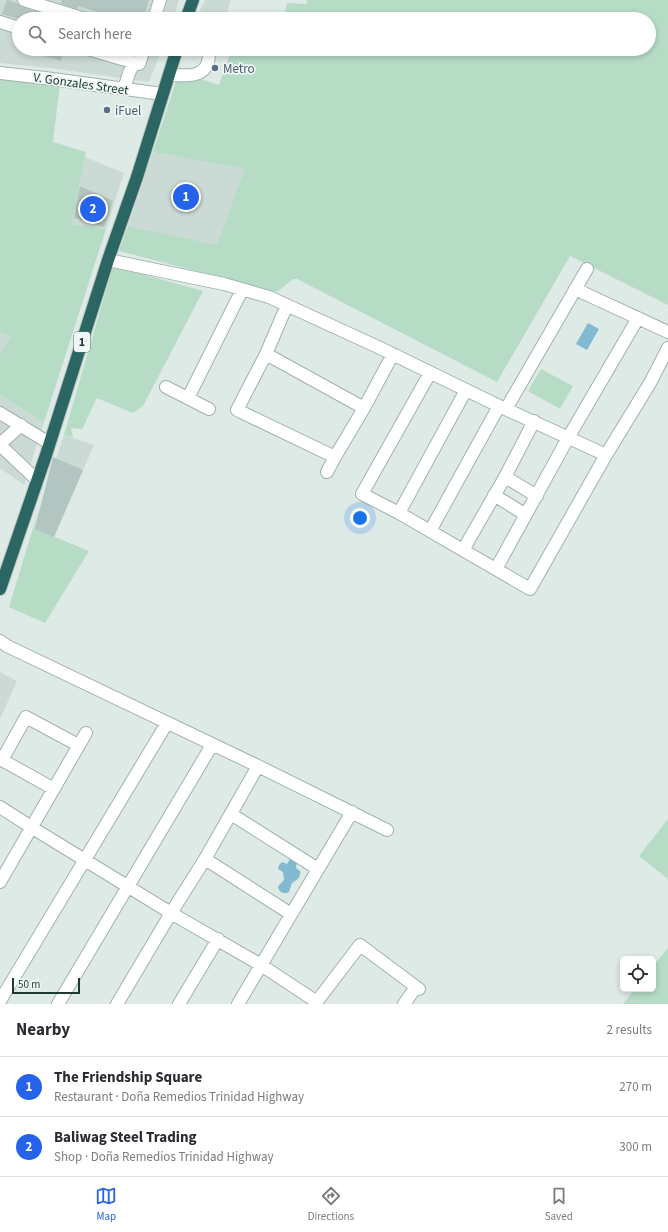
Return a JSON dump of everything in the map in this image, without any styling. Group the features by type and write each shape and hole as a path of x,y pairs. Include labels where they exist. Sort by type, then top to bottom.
{"highway":[{"path":"189,12 193,0"},
{"name":"1","path":"0,589 50,443 108,260 137,177 175,56"}],"street":[{"path":"24,0 63,12"},
{"path":"156,12 160,0"},
{"path":"0,22 12,26"},
{"path":"111,56 139,64 142,56"},
{"path":"168,75 196,75 205,69 208,56"},
{"path":"124,89 134,63"},
{"name":"V. Gonzales Street","path":"0,73 162,94"},
{"path":"108,260 224,284 269,297 606,455"},
{"path":"430,531 586,269"},
{"path":"575,289 668,332"},
{"path":"188,398 242,290"},
{"path":"287,305 266,354 237,410 335,457"},
{"path":"496,569 568,438 638,318"},
{"path":"430,373 362,494 399,513 530,589 606,455 650,383 668,348"},
{"path":"266,354 364,408"},
{"path":"327,472 393,354"},
{"path":"166,388 209,409"},
{"path":"399,513 466,390"},
{"path":"0,412 50,443"},
{"path":"463,550 505,477 534,421"},
{"path":"21,425 0,445 36,483"},
{"path":"0,453 36,483"},
{"path":"505,477 537,496"},
{"path":"494,495 526,515"},
{"path":"0,641 7,646 258,766 387,830"},
{"path":"54,789 2,760 26,716 78,745"},
{"path":"0,1001 167,723"},
{"path":"0,882 5,863 31,828 86,733"},
{"path":"58,1004 212,745"},
{"path":"117,1004 205,859 258,766"},
{"path":"0,807 31,828 171,913 261,965 316,1003 360,945 418,988 404,1004"},
{"path":"238,1004 352,812"},
{"path":"231,814 318,869"},
{"path":"205,859 291,914"},
{"path":"180,1004 218,939"}],"shaded area":[{"path":"0,0 179,0 175,12 12,12 12,56 159,56 149,82 50,68 0,63"},
{"path":"205,0 231,0 227,12 199,12"},
{"path":"153,152 246,169 217,246 128,226"},
{"path":"85,157 124,173 106,229 72,224"},
{"path":"0,332 11,336 0,354"},
{"path":"0,395 44,422 24,485 0,468"},
{"path":"64,435 94,445 54,537 33,528"},
{"path":"0,672 17,681 0,719"}],"green space":[{"path":"307,0 668,0 668,305 570,256 497,382 297,279 293,279 277,292 119,251 128,226 217,245 245,169 153,152 179,72 219,85 229,56 656,56 656,12 285,12 287,3 306,4"},
{"path":"0,78 60,83 53,142 86,152 72,224 106,229 44,422 0,395 0,354 11,336 0,332"},
{"path":"113,266 203,291 143,406 133,413 97,398 82,429 71,428 73,437 64,435"},
{"path":"541,369 573,386 560,409 528,391"},
{"path":"33,528 89,551 45,623 9,607"},
{"path":"668,819 668,879 639,856"},
{"path":"668,948 668,1004 623,1004 633,992 656,992 656,962"}],"water":[{"path":"588,323 599,329 587,350 576,344"},
{"path":"292,858 297,862 296,868 300,871 300,875 297,880 292,883 289,892 284,893 279,890 278,887 284,880 283,872 278,869 282,862 287,864"}],"building":[{"path":"7,0 38,12 12,12 12,17 2,14"},
{"path":"62,0 149,0 145,12 97,12 78,6 77,9 61,4"},
{"path":"44,56 63,56 61,61"},
{"path":"80,186 113,201 104,227 74,218"},
{"path":"53,457 83,470 54,537 35,529"}],"place":[{"name":"Metro","path":"215,68"},
{"name":"iFuel","path":"107,110"},
{"name":"The Friendship Square","path":"186,197"},
{"name":"Baliwag Steel Trading","path":"93,209"}]}
